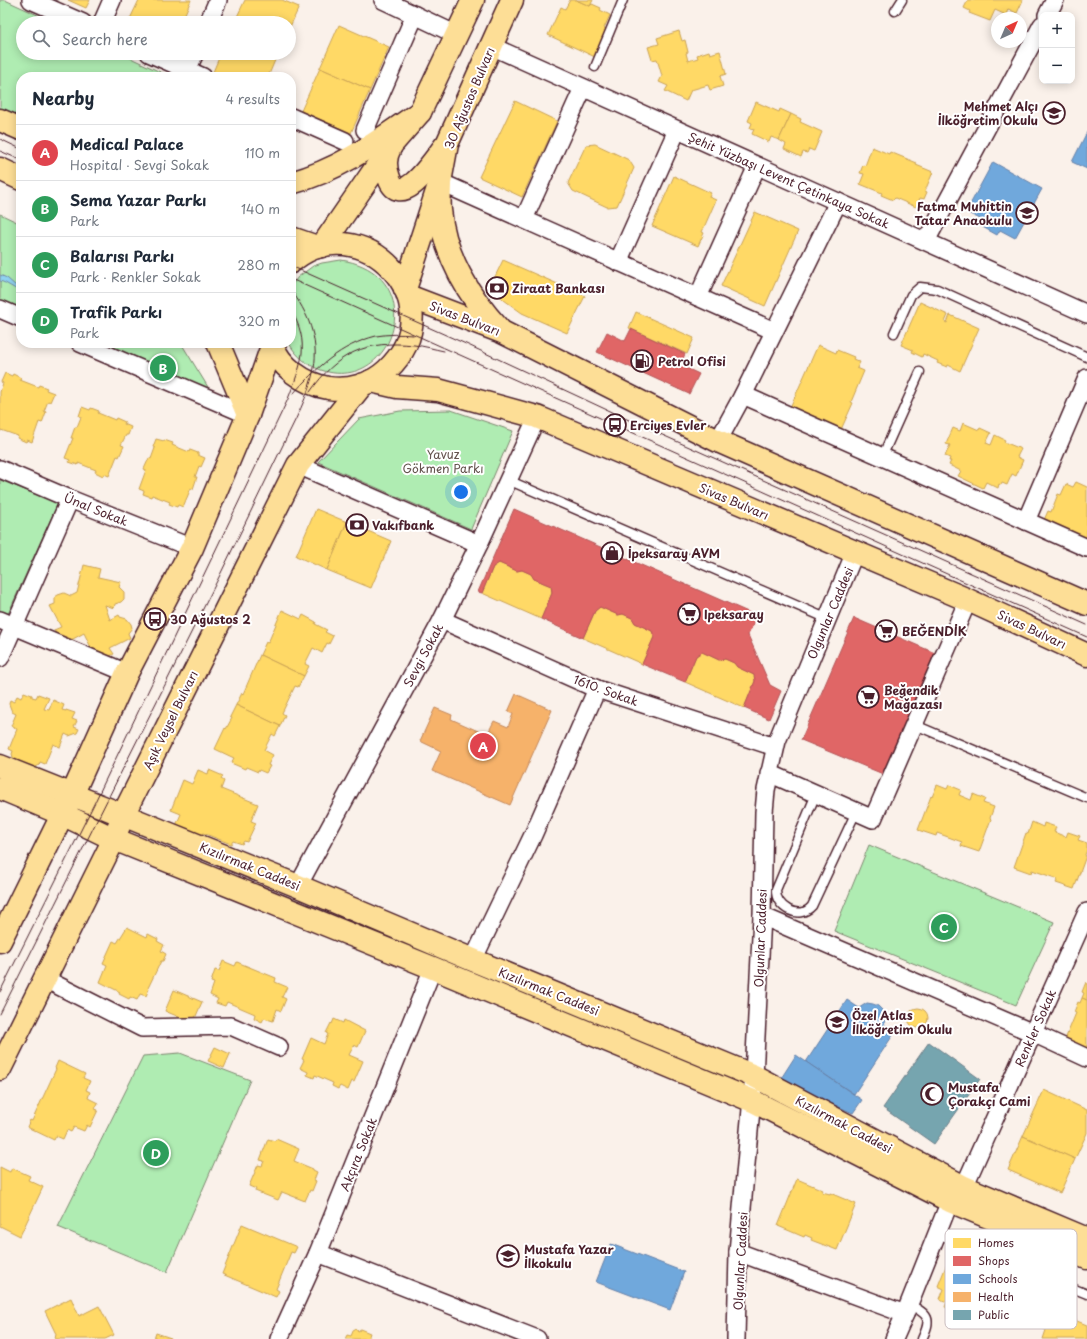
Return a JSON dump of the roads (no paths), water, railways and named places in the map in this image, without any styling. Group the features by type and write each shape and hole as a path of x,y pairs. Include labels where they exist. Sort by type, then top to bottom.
{"main road":[{"path":"319,247 393,143 420,112 473,0"},
{"name":"30 Ağustos Bulvarı","path":"407,293 440,182 447,144 512,0"},
{"path":"296,181 318,174 349,159 420,112"},
{"path":"0,120 16,127"},
{"path":"393,143 387,157 387,173 392,185 400,189 408,188 415,183 447,144"},
{"path":"0,169 16,177"},
{"path":"440,182 440,210 443,229 456,266 475,301 502,332"},
{"path":"296,240 319,247"},
{"path":"274,348 279,358 288,368 302,378 315,384 336,389 349,388 366,383 384,373 393,365 408,341 412,330 412,320 407,293 390,265 379,257 367,250 341,244 319,247 306,252 296,259"},
{"name":"Sivas Bulvarı","path":"407,293 502,332 718,440 1087,604"},
{"path":"220,348 248,415"},
{"path":"0,941 72,795 127,673 192,548 248,415 271,348"},
{"name":"Sivas Bulvarı","path":"366,383 438,390 537,417 968,600 1087,655"},
{"name":"Aşık Veysel Bulvarı","path":"0,1069 114,838 123,815 298,465 366,383"},
{"name":"Kızılırmak Caddesi","path":"0,766 298,886 754,1076 957,1194 1060,1229"},
{"name":"Kızılırmak Caddesi","path":"0,788 114,838 433,968 752,1101 957,1194 1028,1229"},
{"name":"Kızılırmak Caddesi","path":"1077,1235 1087,1238"},
{"name":"Kızılırmak Caddesi","path":"1077,1253 1087,1258"}],"street":[{"path":"31,0 66,16"},
{"path":"105,16 112,0"},
{"path":"211,16 218,0"},
{"path":"383,0 457,35"},
{"path":"1049,12 1055,0"},
{"path":"365,130 415,15"},
{"path":"926,241 1039,31"},
{"name":"Şehit Yüzbaşı Levent Çetinkaya Sokak","path":"491,46 926,241 1085,309"},
{"path":"166,60 192,72"},
{"path":"188,70 192,60"},
{"path":"524,219 583,88"},
{"path":"296,119 345,141"},
{"path":"618,262 677,130"},
{"path":"698,297 757,166"},
{"path":"440,182 774,332"},
{"path":"718,440 744,394 838,202"},
{"path":"0,309 16,316"},
{"path":"92,348 248,415"},
{"path":"1026,521 1087,378"},
{"path":"744,394 1087,548"},
{"name":"Sevgi Sokak","path":"298,886 442,620 479,544 537,417"},
{"path":"298,465 479,544"},
{"name":"Ünal Sokak","path":"0,469 70,500 192,548"},
{"path":"0,658 7,623 70,500"},
{"name":"Olgunlar Caddesi","path":"736,1339 738,1252 754,1076 762,916 769,894 764,812 769,773 775,747 855,552"},
{"path":"769,773 873,819 968,600"},
{"name":"1610. Sokak","path":"442,620 597,689 775,747"},
{"path":"7,623 127,673"},
{"path":"473,960 533,835 597,689"},
{"path":"762,916 1033,1033 1087,1058"},
{"name":"Renkler Sokak","path":"894,1339 938,1234 1086,918"},
{"name":"Akçıra Sokak","path":"279,1339 318,1253 433,968"},
{"path":"45,979 142,1028 231,1026 279,1047"},
{"path":"738,1252 907,1309"},
{"path":"318,1253 537,1339"}],"lane":[{"path":"595,67 623,0"},
{"path":"895,11 902,0"},
{"path":"894,333 911,295 920,287 937,289 1087,357"},
{"path":"882,457 920,372"},
{"path":"508,480 828,619"},
{"path":"913,724 1087,798"},
{"path":"816,794 776,890 769,894 782,905 796,913 809,910 812,906 856,812"},
{"path":"938,1234 945,1237"},
{"path":"1077,1290 1087,1294"},
{"path":"907,1309 922,1311 928,1318 927,1328 922,1339"}],"water":[{"path":"0,275 7,278 16,286 16,289 6,283 0,281"}],"tram line":[{"path":"0,139 16,147"},
{"path":"0,151 16,158"},
{"path":"296,268 466,344 620,416 1087,625"},
{"path":"296,281 1087,637"},
{"path":"0,1014 219,577 305,399 314,368 315,347 311,327 296,298"},
{"path":"0,992 94,804 288,399 297,376 302,354 301,333 296,320"},
{"path":"293,394 320,367 340,351 352,345 376,336 394,334 413,335"},
{"path":"310,392 320,379 342,359 367,347 397,344 418,345 444,351"}],"place":[{"name":"Mehmet Alçı İlköğretim Okulu","path":"1054,113"},
{"name":"Fatma Muhittin Tatar Anaokulu","path":"1027,213"},
{"name":"Ziraat Bankası","path":"497,288"},
{"name":"Petrol Ofisi","path":"642,361"},
{"name":"Sema Yazar Parkı","path":"163,368"},
{"name":"Erciyes Evler","path":"615,425"},
{"name":"Vakıfbank","path":"357,525"},
{"name":"İpeksaray AVM","path":"612,553"},
{"name":"Ipeksaray","path":"689,614"},
{"name":"30 Ağustos 2","path":"155,619"},
{"name":"BEĞENDİK","path":"886,631"},
{"name":"Beğendik Mağazası","path":"868,697"},
{"name":"Medical Palace","path":"483,746"},
{"name":"Balarısı Parkı","path":"944,927"},
{"name":"Özel Atlas İlköğretim Okulu","path":"837,1022"},
{"name":"Mustafa Çorakçı Cami","path":"932,1094"},
{"name":"Trafik Parkı","path":"156,1153"},
{"name":"Mustafa Yazar İlkokulu","path":"508,1256"}],"park label":[{"name":"Yavuz Gökmen Parkı","path":"443,461"}]}
